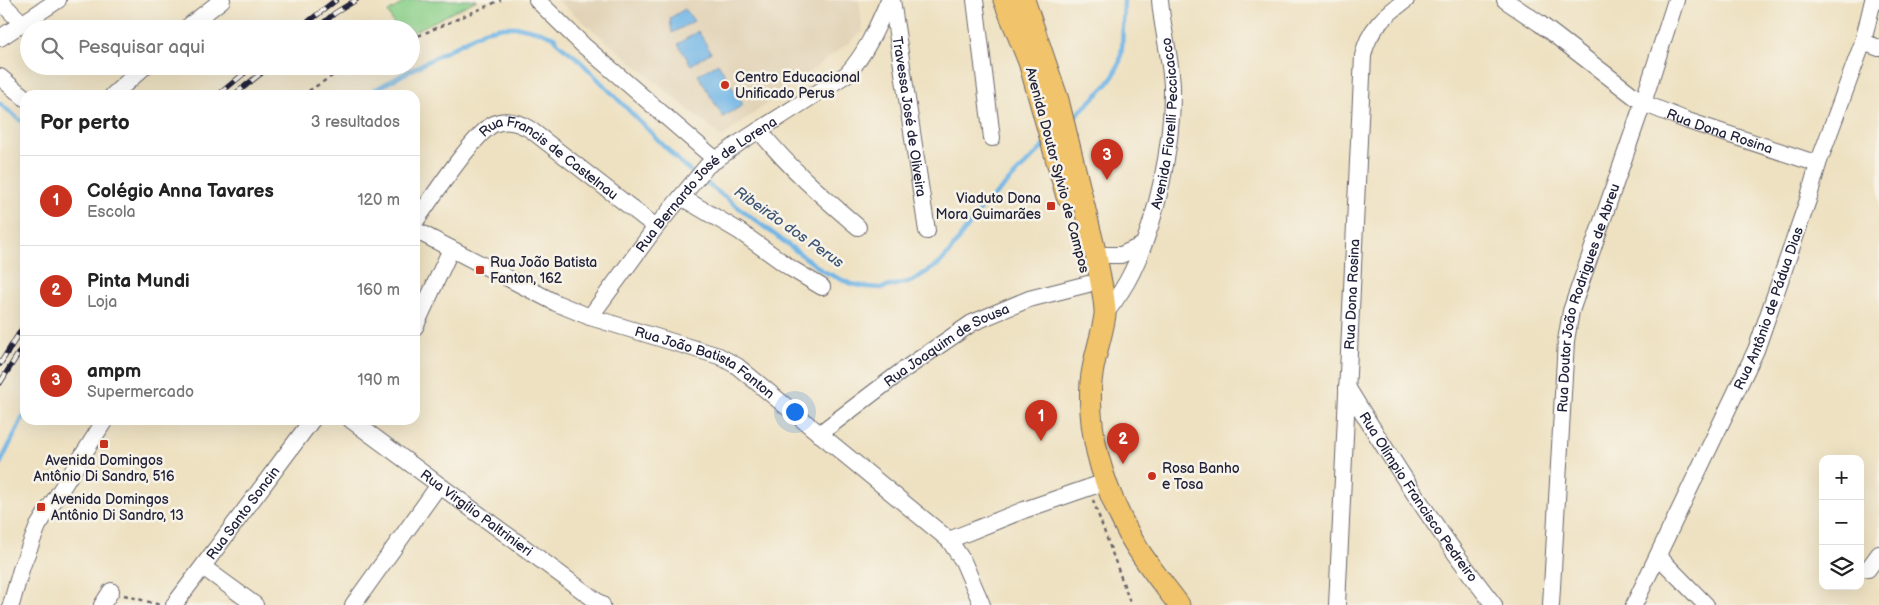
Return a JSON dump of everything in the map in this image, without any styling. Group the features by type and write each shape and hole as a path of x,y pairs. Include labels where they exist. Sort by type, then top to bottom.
{"main road":[{"name":"Avenida Doutor Sylvio de Campos","path":"1011,0 1049,70 1055,121 1096,255 1094,282"},
{"name":"Avenida Doutor Sylvio de Campos","path":"1063,152 1082,253 1094,282"},
{"name":"Avenida Fiorelli Peccicacco","path":"1094,282 1105,314 1096,348 1091,381 1092,420 1098,461 1097,484 1149,566 1179,605"},
{"name":"Avenida Fiorelli Peccicacco","path":"1094,282 1096,348"}],"street":[{"path":"27,20 58,0"},
{"path":"196,20 222,0"},
{"path":"537,0 583,45 712,163"},
{"name":"Rua Bernardo José de Lorena","path":"590,317 657,226 681,196 712,163 759,130 847,74 864,53 891,0"},
{"name":"Travessa José de Oliveira","path":"891,0 927,231"},
{"path":"974,0 992,138"},
{"name":"Avenida Fiorelli Peccicacco","path":"1105,314 1132,273 1143,245 1162,180 1170,127 1172,88 1160,0"},
{"name":"Rua Dona Rosina","path":"1337,605 1363,56 1372,32 1389,12 1406,0"},
{"name":"Rua Dona Rosina","path":"1505,0 1539,23 1643,103 1688,121 1818,164"},
{"name":"Rua Doutor João Rodrigues de Abreu","path":"1551,605 1566,341 1571,311 1643,103 1676,0"},
{"name":"Rua Antônio de Pádua Dias","path":"1634,605 1756,350 1808,200 1818,164 1863,42 1873,0"},
{"path":"0,1 20,21"},
{"path":"0,38 20,24"},
{"path":"1863,42 1879,48"},
{"path":"118,90 134,75"},
{"path":"0,78 20,94"},
{"name":"Rua Francis de Castelnau","path":"420,215 477,139 494,124 505,122 518,123 531,130 657,226"},
{"path":"759,130 776,152 858,227"},
{"path":"681,196 739,231 792,269 822,287"},
{"name":"Rua João Batista Fanton","path":"420,233 556,303 590,317 719,356 737,366 950,540 963,561 982,605"},
{"path":"1096,255 1121,255 1143,245"},
{"path":"420,316 451,249"},
{"name":"Rua Joaquim de Sousa","path":"819,434 972,323 1020,302 1094,282"},
{"name":"Rua Olímpio Francisco Pedreiro","path":"1347,387 1407,483 1459,560 1494,605"},
{"path":"12,605 22,566 38,526 102,425"},
{"name":"Rua Santo Soncin","path":"174,605 308,425"},
{"name":"Rua Virgílio Paltrinieri","path":"360,425 602,605"},
{"path":"950,540 1097,484"},
{"path":"353,605 439,485"},
{"path":"1868,569 1879,554"},
{"path":"1658,556 1706,605"},
{"path":"203,567 255,605"}],"path":[{"path":"420,35 501,0"},
{"path":"310,90 334,75"},
{"path":"1097,484 1131,605"},
{"path":"106,598 161,605"}],"shaded area":[{"name":"Centro Educacional Unificado Perus","path":"557,0 859,0 863,32 722,137"}],"green space":[{"path":"408,0 477,0 420,28 420,20 392,20 388,12"}],"water":[{"path":"685,9 694,21 672,33 670,18"},
{"path":"698,31 711,52 691,65 678,44"},
{"path":"718,63 743,105 723,117 698,75"}],"waterway":[{"name":"Ribeirão dos Perus","path":"1070,121 1106,86 1114,75 1120,61 1122,48 1124,0"},
{"name":"Ribeirão dos Perus","path":"420,65 484,31 503,27 519,27 554,37 685,167 823,271 851,284 867,287 882,288 912,281 939,264 978,212 1046,144"},
{"name":"Ribeirão dos Perus","path":"374,90 402,75"},
{"path":"0,104 20,120"},
{"name":"Ribeirão dos Perus","path":"0,464 20,423"}],"railway":[{"path":"310,20 336,0"},
{"path":"327,20 356,0"},
{"path":"224,90 242,75"},
{"path":"240,90 259,75"},
{"path":"0,364 20,332"},
{"path":"0,383 20,351"}],"place":[{"name":"Centro Educacional Unificado Perus","path":"725,85"},
{"name":"ampm","path":"1107,180"},
{"name":"Viaduto Dona Mora Guimarães","path":"1051,206"},
{"name":"Rua João Batista Fanton, 162","path":"480,270"},
{"name":"Colégio Anna Tavares","path":"1041,441"},
{"name":"Avenida Domingos Antônio Di Sandro, 516","path":"104,444"},
{"name":"Pinta Mundi","path":"1123,464"},
{"name":"Rosa Banho e Tosa","path":"1152,476"},
{"name":"Avenida Domingos Antônio Di Sandro, 13","path":"41,507"}]}
